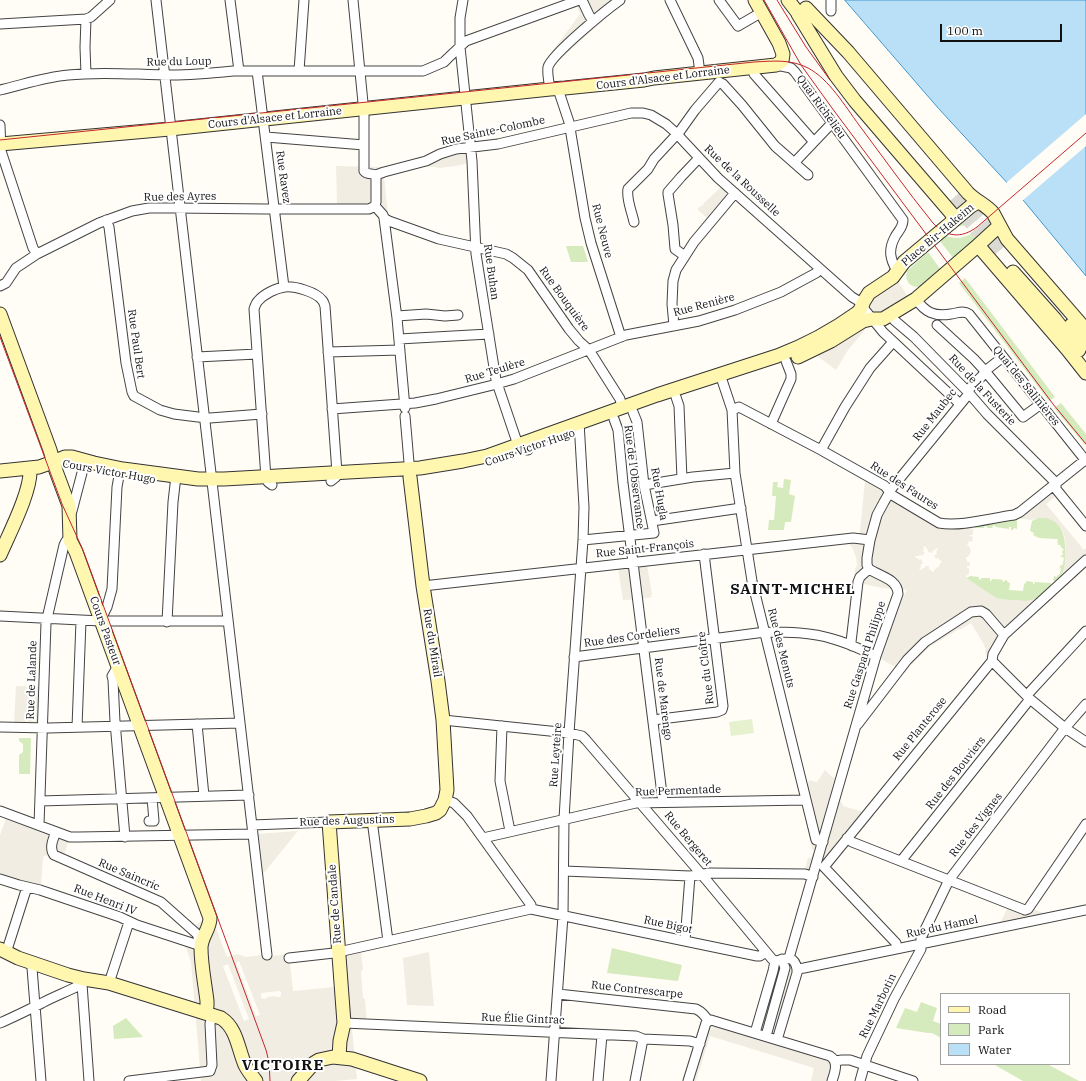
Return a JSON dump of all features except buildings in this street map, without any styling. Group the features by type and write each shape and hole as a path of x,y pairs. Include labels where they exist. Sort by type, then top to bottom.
{"main road":[{"path":"755,0 779,43 783,54 782,61 776,65"},
{"path":"788,0 802,8 848,52 968,193 978,202"},
{"path":"802,8 834,62 955,197"},
{"path":"802,8 836,76 855,101 952,214 953,219 951,223"},
{"name":"Cours d'Alsace et Lorraine","path":"1,144 170,129 636,81 700,73 718,77 753,68 776,65"},
{"name":"Place Bir-Hakeim","path":"897,271 904,262 978,202 993,213 1007,239 1086,330"},
{"path":"916,299 999,226"},
{"path":"975,248 982,250 1086,373"},
{"path":"1086,344 1001,250 1086,360"},
{"name":"Cours Victor Hugo","path":"579,426 614,419 628,409 676,397 783,354 811,341 857,313 869,293 892,277 897,271"},
{"name":"Cours Victor Hugo","path":"53,462 119,476 175,485 198,479 212,483 410,473 523,448 579,426 721,378 786,361 815,349 863,321 880,319 891,315 916,299"},
{"name":"Cours Pasteur","path":"0,314 68,503 70,512 70,540 76,552 210,918 201,946"},
{"name":"Cours Victor Hugo","path":"53,462 65,457 72,457 122,469 175,485"},
{"path":"0,471 39,467 53,462"},
{"path":"0,555 21,505 30,478 30,468"},
{"name":"Rue du Mirail","path":"410,473 423,586 443,720 447,790 443,805"},
{"name":"Rue des Augustins","path":"329,822 410,819 436,813 443,805"},
{"name":"Rue de Candale","path":"329,822 344,1023 340,1041 339,1056"},
{"path":"201,946 207,1001 205,1013"},
{"path":"3,950 18,958 83,981 110,983"},
{"path":"3,950 24,952 86,971 110,983 224,1020 234,1032 245,1066 256,1081"},
{"path":"298,1081 309,1068 319,1060 339,1056 420,1081"}],"street":[{"path":"0,24 86,19 91,17 110,0"},
{"path":"156,0 267,955"},
{"path":"230,0 239,71"},
{"path":"299,71 304,0"},
{"path":"353,0 364,108 364,166 365,173 376,175 375,206 384,218 397,316 410,473"},
{"name":"Rue Buhan","path":"463,0 460,18 460,47 472,161 475,247 498,384 523,448"},
{"path":"581,0 593,21"},
{"name":"Rue du Loup","path":"0,90 69,74 164,75 239,71 423,71 444,62 466,41 581,0"},
{"path":"554,89 548,74 548,67 555,56 593,21 620,0"},
{"path":"670,0 698,58 700,73"},
{"path":"719,0 738,26 762,12"},
{"path":"830,0 830,11"},
{"path":"86,19 86,74"},
{"name":"Quai Richelieu","path":"776,65 791,68 795,72 903,220"},
{"path":"753,68 754,74 814,142"},
{"name":"Rue Ravez","path":"257,71 284,287"},
{"path":"634,222 628,199 628,189 648,169 654,159 677,134 718,77 775,146 808,175"},
{"name":"Rue Neuve","path":"554,89 569,122 585,218 591,243 621,337"},
{"name":"Rue de la Rousselle","path":"570,127 638,112 651,115 666,124 718,178 852,297 862,303"},
{"path":"794,163 832,123"},
{"path":"0,125 1,150 31,243 37,254"},
{"name":"Rue Sainte-Colombe","path":"376,175 426,161 446,152 470,147 498,144 570,127"},
{"path":"266,137 364,146"},
{"path":"685,256 675,249 673,225 665,191 668,192 698,158"},
{"path":"674,326 672,304 673,281 676,270 694,242 735,193"},
{"name":"Rue des Ayres","path":"0,286 6,283 16,268 37,254 106,220 141,209 369,209 375,206"},
{"name":"Rue Bouquière","path":"384,218 439,239 506,254 513,258 528,270 569,329 589,350 628,409"},
{"name":"Rue Paul Bert","path":"106,220 109,228 126,363 134,396 160,410 174,414 204,417 262,414"},
{"name":"Place Bir-Hakeim","path":"897,271 891,259 891,250 895,237 903,225 903,220"},
{"name":"Rue Renière","path":"589,350 626,335 693,323 735,310 781,292 816,273 820,269"},
{"path":"269,481 254,310 256,302 274,290 284,287 296,288 317,296 322,300 325,306 332,409 334,477"},
{"path":"916,299 921,306 937,320 985,370 1023,417 1041,404"},
{"path":"862,303 865,310 878,327 960,404"},
{"name":"Quai des Salinières","path":"937,320 945,315 962,312 969,314 1086,461"},
{"path":"397,316 426,314 445,316 458,315"},
{"name":"Rue de la Fusterie","path":"891,315 894,320 914,337 1056,484 1056,489 1086,526"},
{"path":"399,339 489,334"},
{"path":"821,450 845,407 870,368 893,342"},
{"path":"328,352 400,350"},
{"name":"Rue Teulère","path":"332,409 405,409 436,399 514,379 589,350"},
{"path":"197,357 257,354"},
{"name":"Rue Maubec","path":"869,569 867,565 867,558 870,540 877,515 889,492 967,396 970,388 983,375 985,370 1003,357"},
{"path":"771,424 791,379 791,374 786,361"},
{"name":"Rue des Menuts","path":"721,378 732,410 735,473 752,581 816,840 823,842"},
{"path":"676,397 679,406 682,479"},
{"name":"Rue des Faures","path":"732,410 739,407 821,450 885,486 892,495 939,523 961,524 1014,515 1020,512 1086,461"},
{"name":"Rue Hugla","path":"583,540 654,533 644,485 637,422 628,409"},
{"name":"Rue de l'Observance","path":"614,419 618,430 623,483 638,599"},
{"name":"Rue Leyteire","path":"551,1081 563,916 564,819 569,733 583,540 584,507 579,426"},
{"path":"70,512 72,511 83,468"},
{"path":"644,485 735,473"},
{"path":"100,619 107,607 112,589 117,487 119,476"},
{"path":"167,622 175,485"},
{"path":"652,522 741,508"},
{"name":"Rue Saint-François","path":"423,586 853,538 864,538 870,540"},
{"name":"Rue de Lalande","path":"39,825 46,623 64,545 66,541 70,540"},
{"name":"Rue du Cloître","path":"653,720 717,712 722,710 723,706 704,554"},
{"name":"Rue Planterose","path":"820,866 847,838 867,814 993,657 1004,635 1086,560"},
{"path":"852,646 851,642 858,582 860,577 869,569"},
{"name":"Rue Gaspard Philippe","path":"782,959 813,877 820,866 823,842 855,728 876,656 898,594 896,584 869,569"},
{"name":"Rue de Marengo","path":"638,599 663,802"},
{"name":"Rue Gaspard Philippe","path":"855,728 907,660 924,642 971,612 981,610 1004,635"},
{"path":"0,616 81,621 100,619 167,622 228,621"},
{"path":"78,727 81,621"},
{"name":"Rue des Bouviers","path":"901,862 1029,697 1086,631"},
{"name":"Rue des Cordeliers","path":"574,658 765,632 822,636 876,656"},
{"path":"993,657 1029,697 1065,728 1086,742"},
{"path":"118,666 112,676 125,837"},
{"name":"Rue des Vignes","path":"921,944 921,938 949,880 1065,728 1086,704"},
{"name":"Rue Bergeret","path":"443,720 569,733 582,736 641,803 766,952 782,959 794,961 801,969"},
{"path":"0,727 42,728 240,723"},
{"path":"197,724 204,796"},
{"path":"502,726 500,781 510,831"},
{"path":"40,802 248,795"},
{"path":"149,821 154,821 152,798"},
{"name":"Rue Permentade","path":"483,838 636,803 806,800"},
{"path":"289,958 334,953 531,909 531,905 467,816 454,803 443,805"},
{"name":"Rue des Augustins","path":"4,813 56,832 79,838 179,836 329,822"},
{"path":"372,820 388,941"},
{"path":"1025,910 1028,909 1086,824"},
{"name":"Rue Saincric","path":"56,832 51,848 54,855 161,902 198,934 201,946"},
{"path":"847,838 852,842 901,862 1025,910"},
{"path":"820,866 896,943 897,949"},
{"path":"564,871 690,876 710,873 805,874 813,877"},
{"path":"685,941 690,876"},
{"name":"Rue Henri IV","path":"0,879 55,895 201,946"},
{"path":"3,950 27,887"},
{"name":"Rue Bigot","path":"531,909 757,956 760,956 766,952"},
{"path":"1025,910 1027,922"},
{"name":"Rue du Hamel","path":"801,969 1086,910"},
{"path":"110,983 129,922"},
{"name":"Rue Marbotin","path":"860,1081 867,1056 894,999 921,949 921,944"},
{"path":"755,1033 773,971 782,959"},
{"path":"766,1036 785,968 782,959"},
{"path":"33,963 32,968 41,1081"},
{"path":"777,1040 801,969"},
{"path":"0,1023 35,1007 83,981 89,1081"},
{"name":"Rue Contrescarpe","path":"558,994 696,1009 702,1013 708,1021"},
{"path":"129,1081 210,1071 212,1065 210,1024 205,1013"},
{"path":"688,1081 706,1023 711,1020 830,1056 835,1061 836,1067 832,1081"},
{"name":"Rue Élie Gintrac","path":"344,1023 636,1036 643,1039 690,1041 700,1044"},
{"path":"598,1081 602,1035"},
{"path":"635,1081 643,1039"},
{"path":"835,1061 850,1060 864,1066 913,1081"}],"green space":[{"path":"977,213 981,214 966,225 956,227 972,215"},
{"path":"988,220 988,228 954,259 940,241 946,236 959,238 969,235"},
{"path":"566,246 583,246 588,262 571,262"},
{"path":"928,252 941,270 921,287 911,285 906,278 907,271"},
{"path":"965,278 1055,397 1049,401 959,283"},
{"path":"1061,403 1086,434 1086,446 1054,408"},
{"path":"784,479 791,480 789,494 795,496 791,522 785,522 784,530 768,530 769,520 774,520 776,496 772,496 773,482 778,482 777,487 783,488"},
{"path":"1042,517 1053,520 1060,527 1064,536 1066,554 1063,572 1058,580 1047,592 1030,601 1000,599 992,596 967,579 966,576 967,578 970,576 979,577 981,580 981,578 990,578 990,581 992,579 998,579 1003,580 1002,581 1004,582 1005,580 1010,583 1009,590 1023,591 1026,581 1033,582 1033,584 1035,582 1051,583 1051,585 1053,585 1055,583 1053,580 1054,576 1057,577 1061,573 1061,568 1059,567 1063,564 1064,558 1060,556 1063,555 1062,551 1064,550 1060,546 1061,545 1058,545 1057,539 1039,538 1033,535 1034,533 1030,531 1032,521"},
{"path":"1016,519 1017,529 1014,528 1013,530 1011,530 1011,527 1009,527 1009,529 996,527 994,525 992,527 993,528 987,528 985,525 984,528 975,528 972,526"},
{"path":"752,719 754,733 731,736 729,722"},
{"path":"19,738 31,738 30,774 19,774 19,755 23,752 23,744 19,741"},
{"path":"612,948 682,965 678,981 607,973"},
{"path":"921,1002 937,1008 933,1021 940,1024 940,1037 932,1033 896,1028 905,1008 917,1012"},
{"path":"126,1018 143,1037 114,1039 113,1026"},
{"path":"995,1065 1049,1065 1079,1081 1023,1081"}],"shaded area":[{"path":"575,0 626,0 556,63 545,61 580,14"},
{"path":"465,147 468,163 440,168 427,166 426,161"},
{"path":"336,166 384,167 388,215 380,221 373,214 335,214 337,203"},
{"path":"721,187 730,194 709,220 697,209 702,205 704,206 703,204"},
{"path":"896,278 910,300 878,316 869,309 867,302"},
{"path":"870,324 848,350 836,370 813,353"},
{"path":"865,480 933,522 936,527 962,527 973,529 973,535 970,535 973,537 972,542 969,541 967,546 969,546 971,550 968,557 966,557 967,562 970,562 970,566 967,566 967,568 969,568 969,574 966,576 967,579 998,599 1026,601 1039,598 1000,636 987,658 986,650 982,641 971,623 928,648 905,673 878,657 895,611 907,590 882,588 854,582 855,569 857,565 856,557 848,542 860,532","holes":["925,546 928,552 932,553 933,550 934,551 936,548 938,549 936,552 937,554 934,555 936,559 938,558 942,561 932,572 929,569 929,566 925,566 925,568 921,570 919,569 923,563 921,559 919,560 918,558 915,558 916,556 922,556 925,553 923,552 923,547"]},
{"path":"1052,492 1057,495 1046,504 1084,550 1086,548 1086,556 1079,563 1077,561 1069,568 1071,570 1058,581 1063,572 1066,559 1065,540 1061,528 1055,522 1047,518 1032,520 1015,518"},
{"path":"647,565 652,597 623,600 618,568"},
{"path":"16,686 44,687 43,724 14,724"},
{"path":"825,770 835,778 832,787 837,793 843,806 874,815 828,871 814,872 805,869 808,858 811,858 814,851 812,849 802,804 809,780 817,782"},
{"path":"7,816 69,840 64,855 43,857 41,887 0,873 0,835"},
{"path":"298,831 285,847 263,874 258,834"},
{"path":"1008,907 1033,909 1045,914 1000,923"},
{"path":"203,920 215,926 227,957 237,954 246,957 289,954 293,991 344,986 342,955 361,950 363,998 365,999 367,1024 369,1029 352,1029 357,1079 335,1081 201,1081 191,962 185,945 196,925","holes":["239,961 260,1015 256,1016 236,963","228,964 249,1019 244,1021 223,966","280,991 281,995 280,997 275,996 263,999 261,997 262,993"]},
{"path":"429,952 434,1006 407,1005 403,958"},
{"path":"789,962 794,968 776,1037 757,1032 778,966"},
{"path":"716,1026 827,1058 832,1067 830,1081 811,1081 814,1068 710,1036 696,1081 691,1081 708,1030"}],"water":[{"path":"845,0 1086,0 1086,276 1023,200 939,109"}],"pier":[{"path":"1086,114 1086,146 1022,201 1006,183"}],"tunnel":[{"path":"958,194 1004,247"},
{"path":"951,200 997,254"}],"tram line":[{"path":"764,0 801,65 832,108 1053,404 1086,444"},
{"path":"777,0 806,47 830,80"},
{"path":"0,140 754,62 788,62 808,68 830,86 933,223 948,234 959,235 971,231 977,227 1086,133"},
{"path":"0,337 62,504 83,550 266,1050 269,1062 270,1081"}],"district":[{"name":"SAINT-MICHEL","path":"793,590"},
{"name":"VICTOIRE","path":"283,1066"}]}
